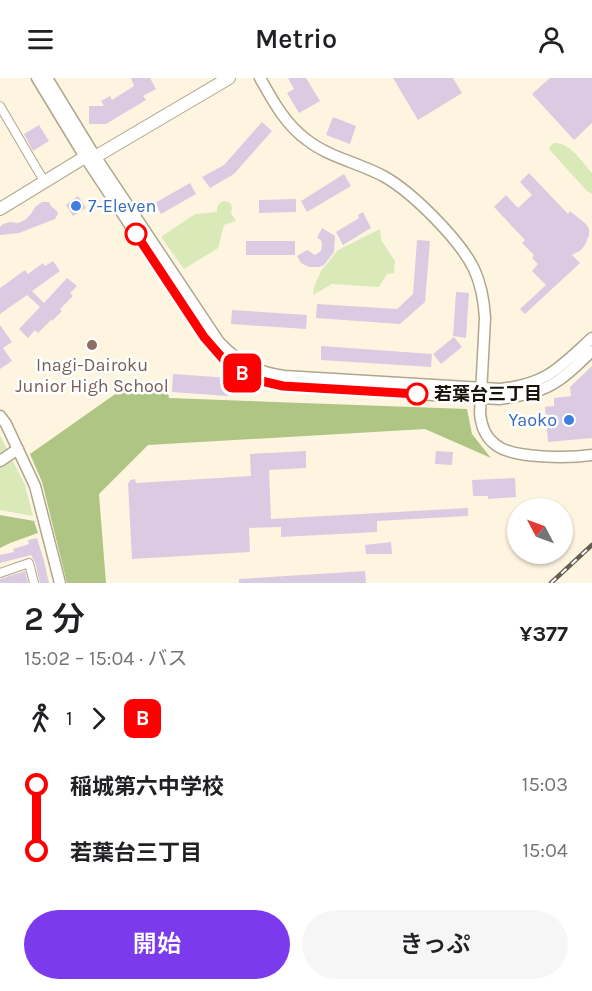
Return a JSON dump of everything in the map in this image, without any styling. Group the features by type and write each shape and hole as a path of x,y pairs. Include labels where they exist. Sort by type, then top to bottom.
{"main road":[{"path":"90,155 214,78"},
{"path":"0,209 44,181 229,78"}],"street":[{"path":"37,78 90,155 204,337 218,354 236,369 257,380 283,386 517,396 544,389 559,380 592,351"},
{"path":"47,78 90,155"},
{"path":"260,78 283,116 296,131 317,147 384,176 406,191 452,238 468,259 478,278 485,308 484,394 490,430 507,444 518,447 564,451 592,449"},
{"path":"268,78 291,116 308,133 326,145 387,171 410,186 461,237 472,253 483,276 492,318 480,419 485,433 496,446 517,453 563,457 592,455"},
{"path":"0,106 44,181"},
{"path":"484,394 515,388 554,373 592,338"},
{"path":"0,416 35,486 60,583"},
{"path":"0,461 18,449"},
{"path":"0,573 29,563 34,583"}],"green space":[{"path":"554,143 570,149 592,173 592,194 549,149"},
{"path":"224,201 231,205 231,213 236,221 224,225 218,248 184,269 161,237 195,214 217,212 218,205"},
{"path":"380,229 381,240 395,261 394,273 387,274 379,287 332,284 313,295 321,271 338,250"},
{"path":"166,382 169,398 467,409 472,434 491,458 425,429 148,445 99,494 106,583 67,583 42,482 30,454 121,390 154,389"},
{"path":"0,435 25,485 33,516 0,510"},
{"path":"0,515 34,521 38,533 0,548"}],"building":[{"path":"131,78 150,78 156,89 143,96 146,100 106,124 89,124 89,106 104,106 101,101 110,96 112,100 134,86"},
{"path":"288,78 306,78 320,101 299,113 287,93 294,89"},
{"path":"393,78 453,78 462,93 418,120"},
{"path":"550,78 592,78 592,123 574,140 532,94"},
{"path":"333,117 356,126 350,144 326,135"},
{"path":"262,122 272,131 234,174 210,188 202,177 224,165"},
{"path":"39,125 49,141 33,151 24,134"},
{"path":"529,173 568,214 570,211 586,224 589,235 581,250 572,255 580,263 525,314 520,309 546,285 532,271 538,264 532,258 534,255 522,243 525,240 494,207 506,195 518,208 532,195 520,182"},
{"path":"344,174 351,186 307,212 301,201"},
{"path":"190,183 196,194 161,214 155,203"},
{"name":"7-Eleven","path":"78,196 86,208 73,216 66,205"},
{"path":"296,199 296,212 259,213 259,200"},
{"path":"42,202 49,202 56,210 58,214 55,219 19,233 0,235 0,227 3,224 25,220"},
{"path":"363,212 371,228 343,245 336,232 359,218 358,215"},
{"path":"322,228 335,236 334,252 324,265 309,267 301,263 297,256 307,250 315,255 321,251 321,240 317,238"},
{"path":"417,240 430,241 425,302 400,324 316,318 317,304 397,309 413,294"},
{"path":"246,241 295,241 295,255 246,255"},
{"path":"53,261 60,271 32,291 44,303 67,278 77,286 70,293 73,296 60,309 62,311 38,333 35,330 28,338 19,329 40,307 27,295 0,314 0,288 25,270 28,274 43,263 45,266"},
{"path":"456,292 469,293 466,338 453,336"},
{"path":"232,310 307,315 306,329 231,324"},
{"path":"0,325 12,342 3,348 12,361 0,369"},
{"path":"454,337 462,347 441,364 433,354"},
{"path":"321,346 432,354 431,367 321,360"},
{"path":"592,366 592,438 548,442 545,407 554,406 554,398 571,396 570,387"},
{"path":"173,374 230,378 228,396 172,392"},
{"path":"306,451 306,468 269,470 271,519 468,508 468,516 377,521 377,532 281,537 281,527 249,528 250,552 132,559 128,483 130,480 135,479 136,483 251,476 250,454"},
{"path":"436,451 453,452 452,465 435,464"},
{"path":"515,478 516,497 488,499 488,496 473,496 472,480"},
{"path":"37,538 49,583 40,583 31,555 0,563 0,555 14,552 13,549 29,544 28,540"},
{"path":"391,542 392,554 366,554 365,545"},
{"path":"25,571 28,583 0,583 0,579"},
{"path":"365,571 366,583 239,583 239,579"}],"railway":[{"path":"551,583 592,545"}],"bus line":[{"name":"B","path":"136,234 204,337 224,360 243,373 257,380 283,386 417,394"}],"place":[{"name":"7-Eleven","path":"76,206"},
{"name":"Inagi-Dairoku Junior High School","path":"92,345"},
{"name":"若葉台三丁目","path":"417,394"},
{"name":"Yaoko","path":"569,420"}]}
